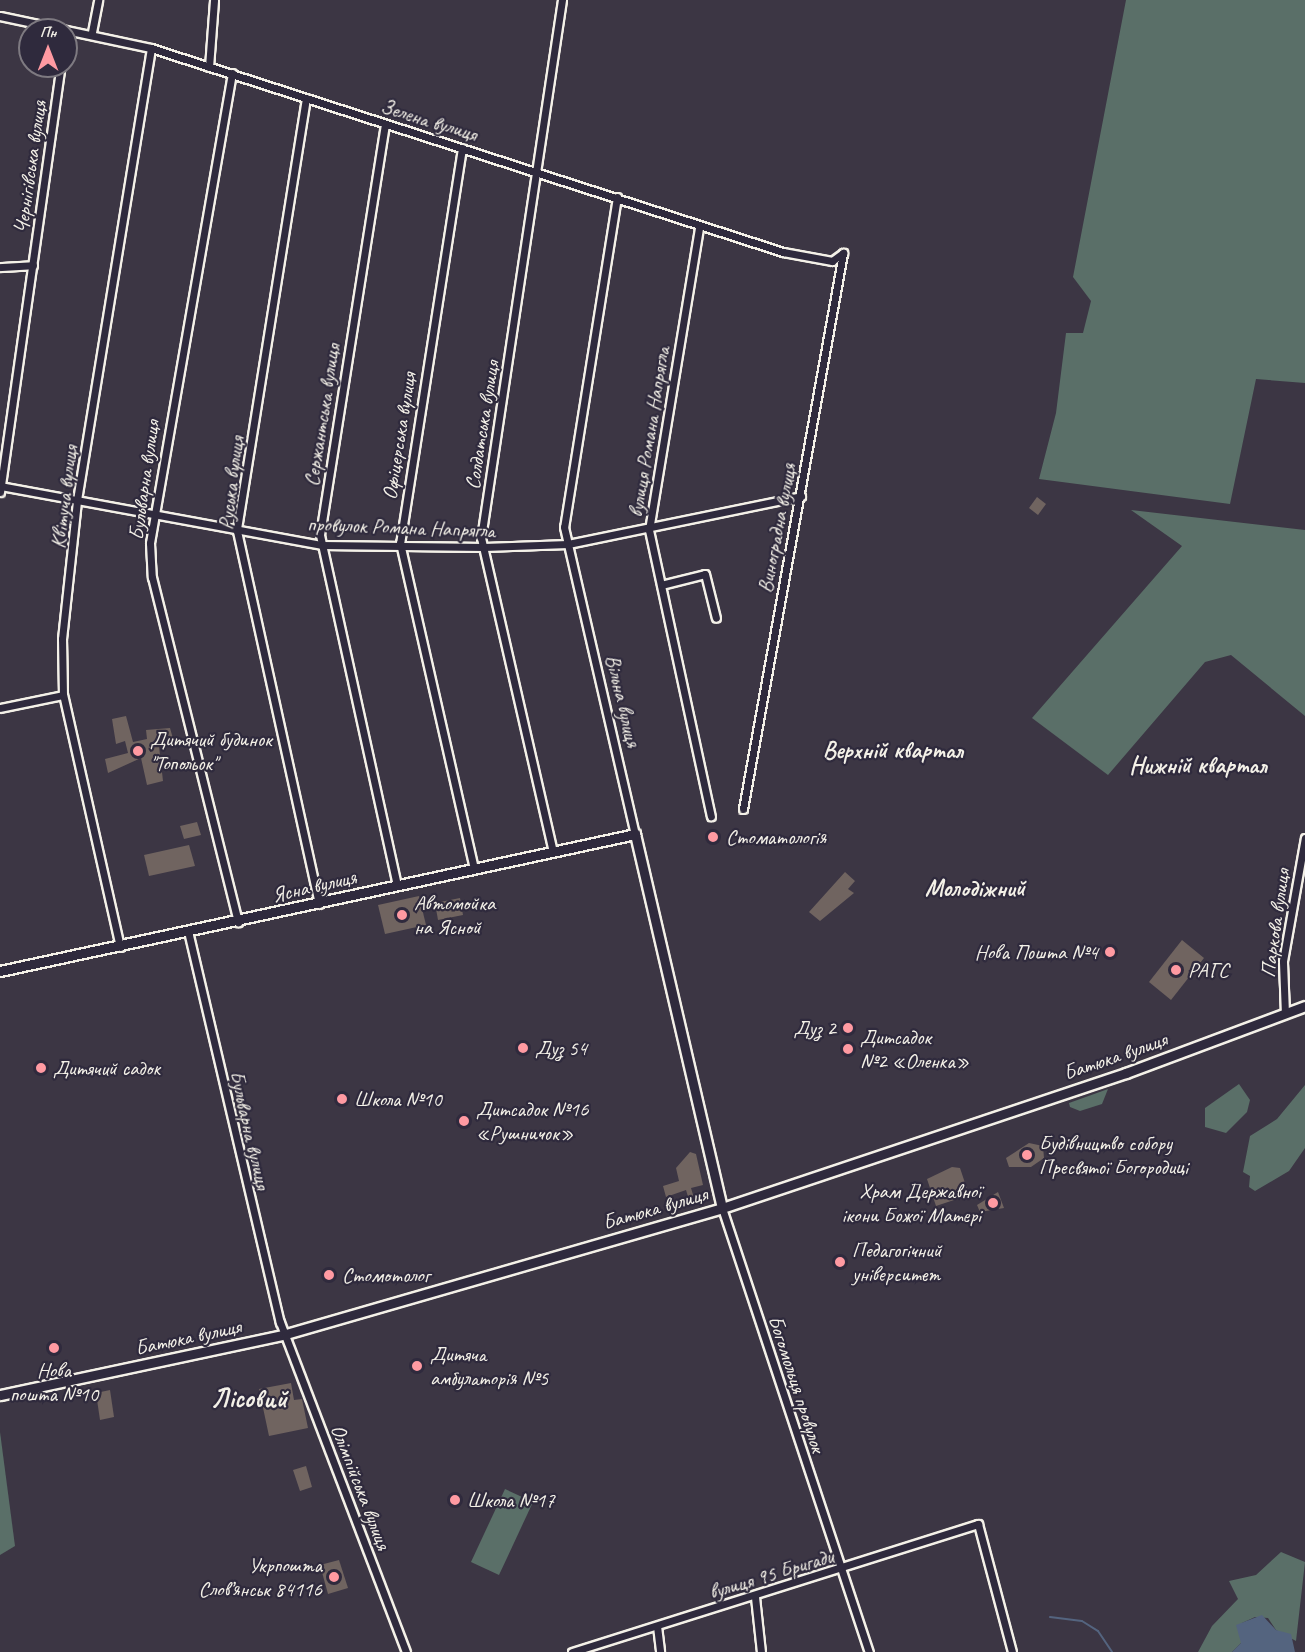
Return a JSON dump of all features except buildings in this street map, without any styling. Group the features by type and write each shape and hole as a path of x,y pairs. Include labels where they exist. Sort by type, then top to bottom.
{"street":[{"path":"92,33 98,0"},
{"path":"209,67 214,0"},
{"name":"Солдатська вулиця","path":"553,852 481,538 539,173 562,0"},
{"name":"Зелена вулиця","path":"0,16 18,20"},
{"name":"Зелена вулиця","path":"78,31 151,48 617,197 699,228 832,261 843,253"},
{"name":"Квітуча вулиця","path":"120,947 63,695 62,639 77,500 151,48"},
{"name":"Бульварна вулиця","path":"232,74 152,513 152,577 238,922"},
{"name":"Чернігівська вулиця","path":"0,488 59,78"},
{"name":"Руська вулиця","path":"306,98 237,531 319,904"},
{"name":"Сержантська вулиця","path":"385,124 322,545 397,885"},
{"name":"Офіцерська вулиця","path":"462,148 400,543 474,869"},
{"name":"Вільна вулиця","path":"617,197 564,527 722,1208"},
{"name":"вулиця Романа Напрягла","path":"699,228 649,530 711,816"},
{"name":"Виноградна вулиця","path":"743,809 843,253"},
{"path":"0,267 33,265"},
{"name":"провулок Романа Напрягла","path":"0,488 152,513 237,531 322,545 400,543 484,547 568,544 649,530 801,496"},
{"path":"661,585 705,574 716,618"},
{"path":"0,708 63,695"},
{"name":"Ясна вулиця","path":"0,971 238,922 635,834"},
{"name":"Паркова вулиця","path":"1285,1014 1283,961 1305,838"},
{"name":"Бульварна вулиця","path":"188,931 286,1334"},
{"name":"Батюка вулиця","path":"0,1395 286,1334 722,1208 1305,1006"},
{"name":"Богомольця провулок","path":"722,1208 840,1571 869,1652"},
{"name":"Олімпійська вулиця","path":"286,1334 406,1652"},
{"name":"вулиця 95 Бригади","path":"572,1652 840,1571 978,1524 1012,1652"},
{"path":"755,1597 762,1652"},
{"path":"657,1626 660,1652"}],"green space":[{"path":"1126,0 1305,0 1305,383 1256,379 1230,504 1039,479 1056,413 1066,333 1083,333 1091,301 1073,277"},
{"path":"1131,510 1305,530 1305,716 1231,655 1205,662 1108,775 1032,718 1182,546"},
{"path":"1239,1084 1250,1100 1247,1112 1226,1133 1205,1127 1205,1108"},
{"path":"1305,1085 1305,1148 1289,1171 1255,1191 1249,1187 1250,1176 1243,1172 1250,1136 1277,1119"},
{"path":"1108,1089 1102,1104 1080,1111 1070,1107 1069,1103"},
{"path":"0,1432 15,1546 0,1555"},
{"path":"505,1489 533,1502 499,1575 471,1562"},
{"path":"1281,1552 1305,1562 1296,1641 1276,1630 1268,1618 1255,1617 1242,1623 1241,1643 1232,1652 1198,1652 1212,1626 1238,1599 1229,1581 1256,1575"}],"water":[{"path":"1262,1615 1276,1630 1291,1634 1295,1652 1232,1652 1241,1643 1236,1625"}],"waterway":[{"path":"1050,1617 1082,1621 1098,1631 1112,1652"}],"place":[{"name":"Дитячий будинок \"Топольок\"","path":"138,751"},
{"name":"Стоматологія","path":"713,837"},
{"name":"Автомойка на Ясной","path":"402,915"},
{"name":"Нова Пошта №4","path":"1110,952"},
{"name":"РАГС","path":"1176,970"},
{"name":"Дуз 2","path":"848,1028"},
{"name":"Дуз 54","path":"523,1048"},
{"name":"Дитсадок №2 «Оленка»","path":"848,1049"},
{"name":"Дитячий садок","path":"41,1068"},
{"name":"Школа №10","path":"342,1099"},
{"name":"Дитсадок №16 «Рушничок»","path":"464,1121"},
{"name":"Будівництво собору Пресвятої Богородиці","path":"1027,1155"},
{"name":"Храм Державної ікони Божої Матері","path":"993,1203"},
{"name":"Педагогічний університет","path":"840,1262"},
{"name":"Стомотолог","path":"329,1275"},
{"name":"Нова пошта №10","path":"54,1348"},
{"name":"Дитяча амбулаторія №5","path":"417,1366"},
{"name":"Школа №17","path":"455,1500"},
{"name":"Укрпошта Слов’янськ 84116","path":"334,1577"}],"district":[{"name":"Верхній квартал","path":"893,751"},
{"name":"Нижній квартал","path":"1198,766"},
{"name":"Молодіжний","path":"975,889"},
{"name":"Лісовий","path":"249,1399"}]}
